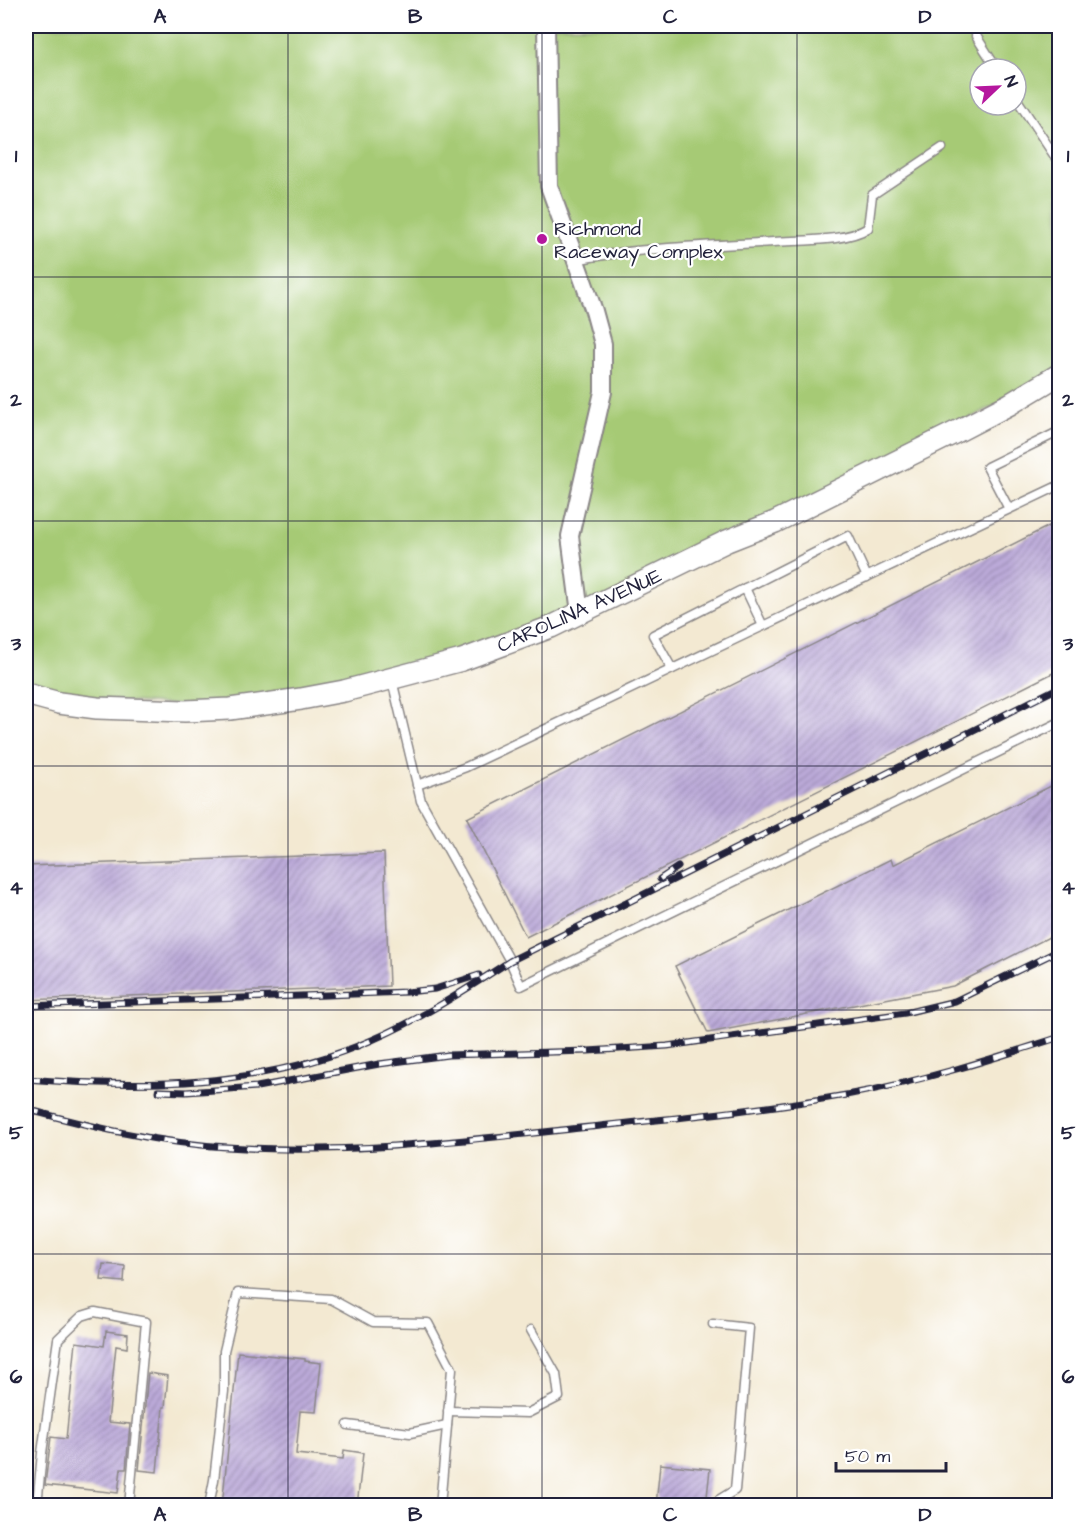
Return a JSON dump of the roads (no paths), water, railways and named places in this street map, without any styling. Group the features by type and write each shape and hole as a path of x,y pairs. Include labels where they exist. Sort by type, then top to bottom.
{"street":[{"path":"546,26 549,186 603,344 603,392 570,536 580,613"},
{"name":"CAROLINA AVENUE","path":"26,694 59,703 97,708 185,711 230,709 301,699 392,680 462,660 525,638 727,541 775,522 1010,404 1059,374"}],"lane":[{"path":"981,26 976,36 989,57"},
{"path":"1028,116 1059,164"},
{"path":"576,260 611,253 858,235 868,228 872,195 942,148"},
{"path":"1009,509 987,467 1059,431"},
{"path":"417,785 466,767 1059,485"},
{"path":"672,669 653,635 848,536 867,577"},
{"path":"745,588 763,626"},
{"path":"392,680 421,801 510,961 521,986 1059,722"},
{"path":"209,1506 224,1391 224,1351 238,1293 331,1299 372,1322 428,1323 452,1369 440,1506"},
{"path":"37,1506 58,1339 82,1316 95,1312 146,1322 129,1506"},
{"path":"713,1324 749,1328 735,1490 717,1501 717,1506"},
{"path":"448,1411 528,1413 559,1397 556,1374 531,1330"},
{"path":"348,1425 410,1433 447,1425"}],"railway":[{"path":"26,1079 113,1083 201,1081 288,1068 331,1056 408,1023 510,961 1060,687"},
{"path":"660,879 678,867"},
{"path":"158,1091 186,1092 257,1087 379,1064 448,1055 667,1046 905,1013 955,1001 1060,950"},
{"path":"26,1006 407,992 435,989 479,975"},
{"path":"26,1109 125,1133 201,1145 273,1149 409,1145 686,1117 814,1100 873,1090 927,1077 1060,1037"}],"place":[{"name":"Richmond Raceway Complex","path":"542,239"}]}
